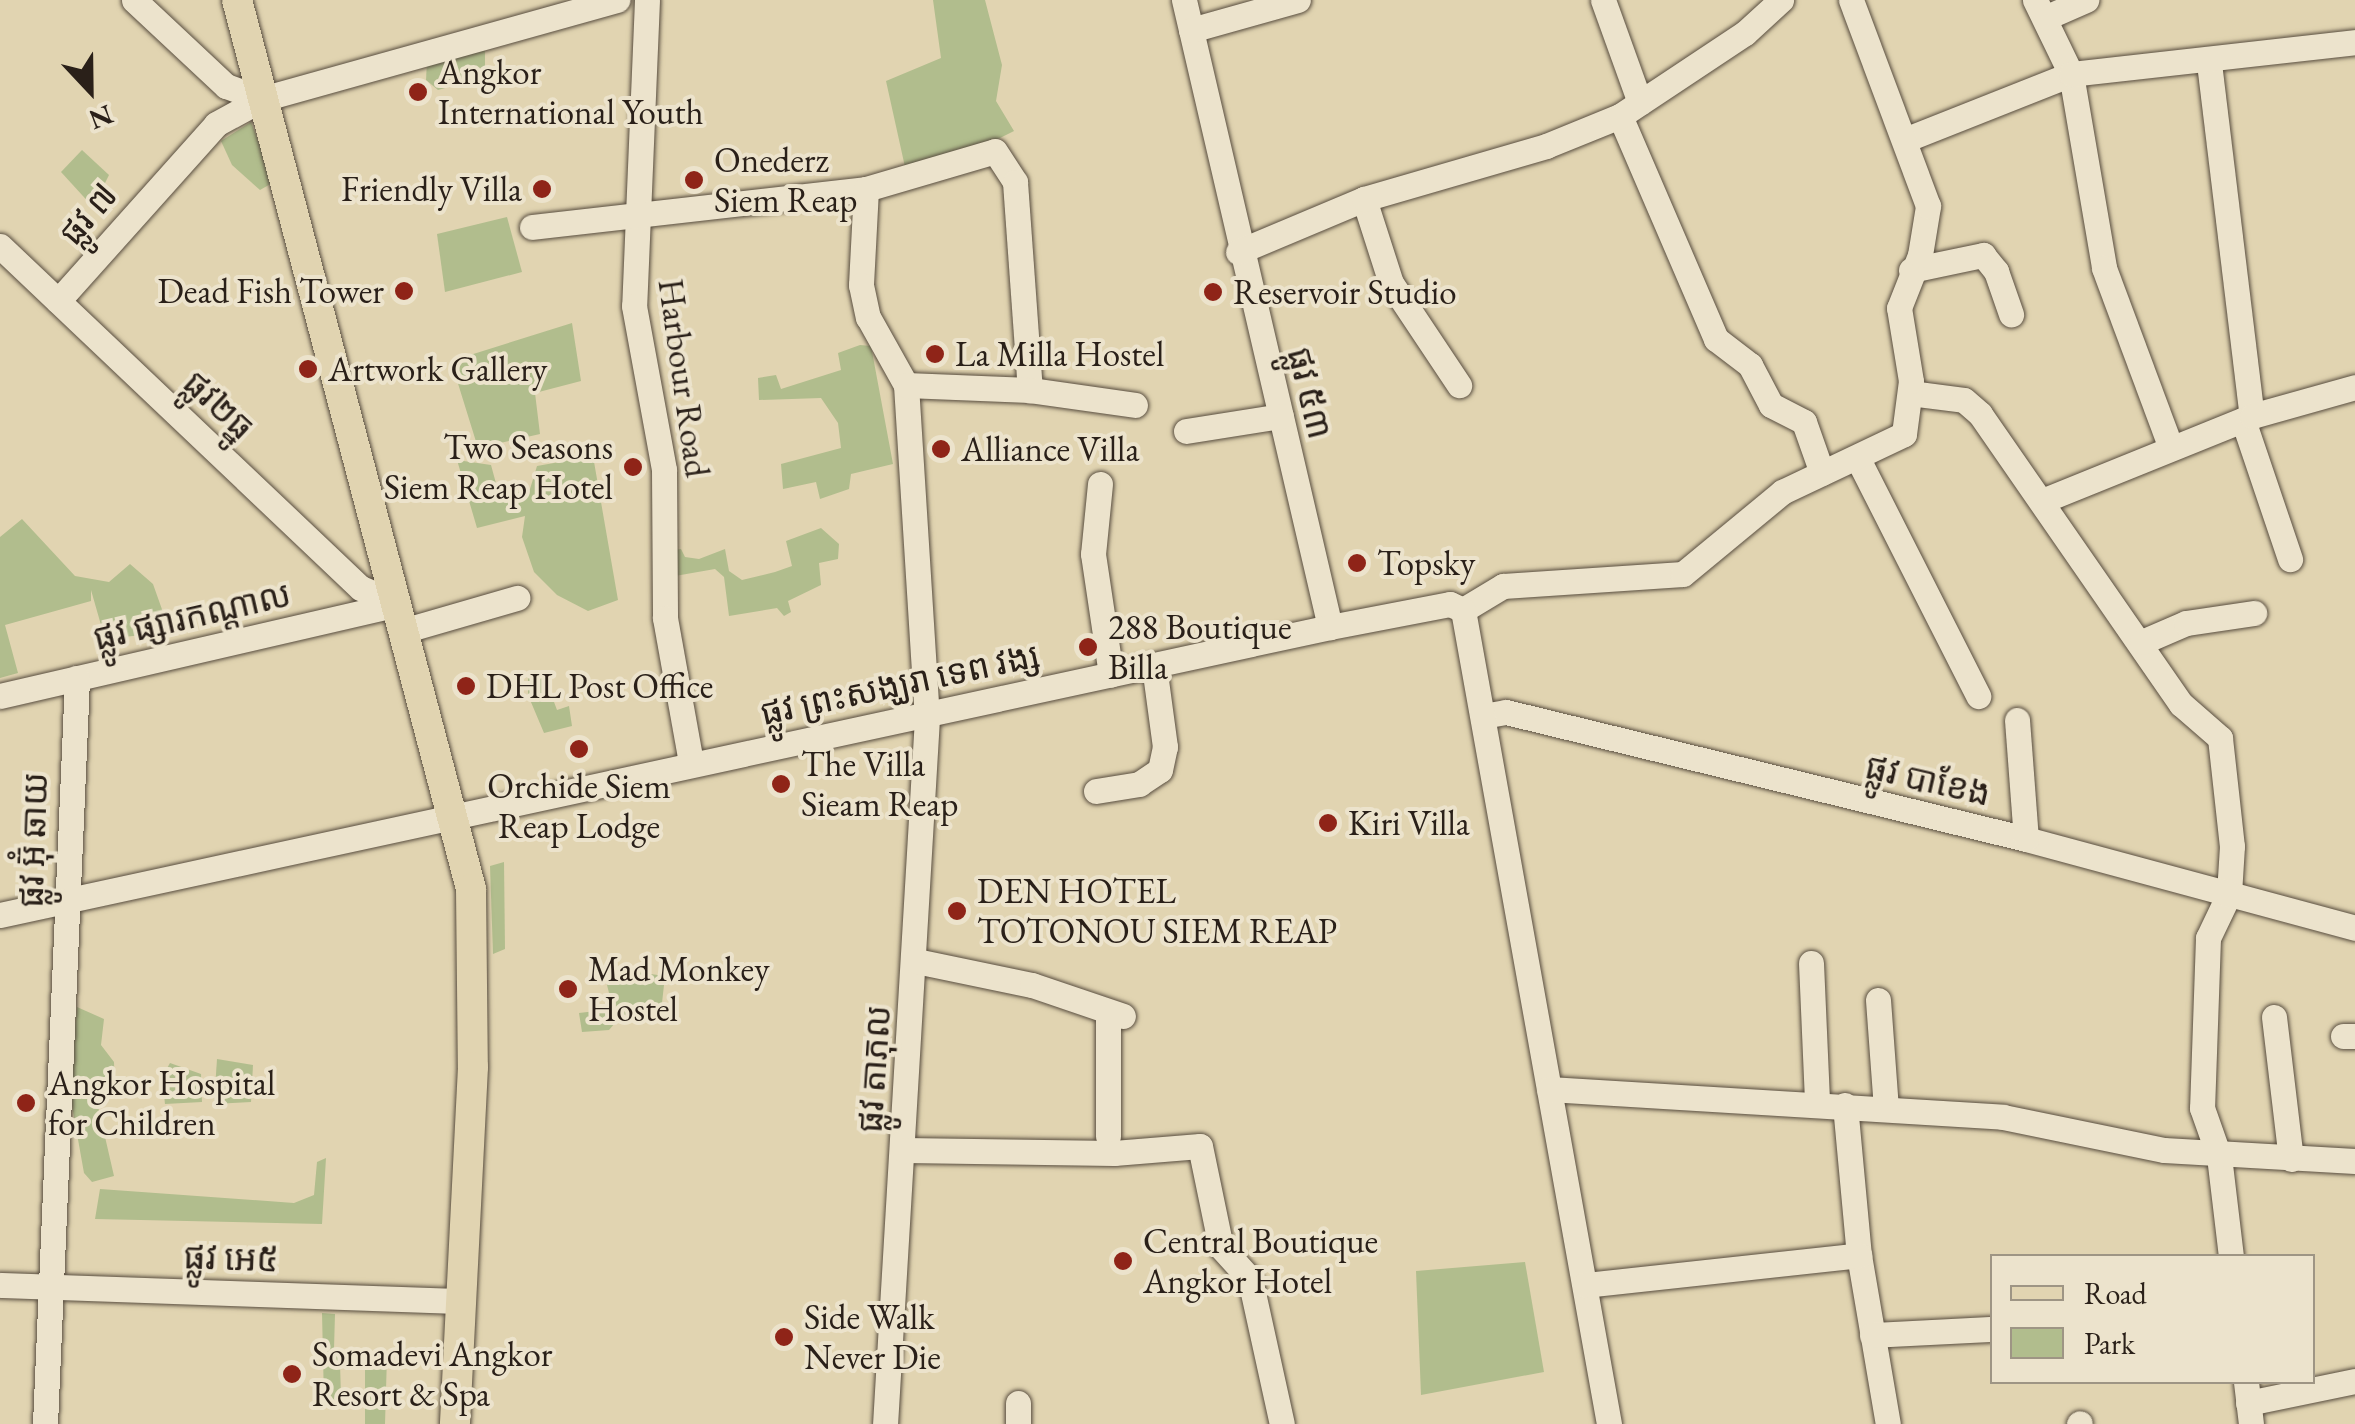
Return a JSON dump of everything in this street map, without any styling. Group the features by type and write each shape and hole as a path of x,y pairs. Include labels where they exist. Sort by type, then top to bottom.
{"main road":[{"path":"237,0 458,818 476,940 455,1424"}],"street":[{"path":"134,0 226,86 262,99"},
{"name":"ផ្លូវ ៧","path":"58,301 216,124 262,99 617,0"},
{"name":"Harbour Road","path":"647,0 634,306 664,470 665,618 691,764"},
{"name":"ផ្លូវ ៥៣","path":"1184,0 1238,252 1330,626"},
{"path":"1192,30 1298,0"},
{"path":"1604,0 1630,110 1716,339 1750,365 1771,405 1804,422 1822,472"},
{"path":"1238,252 1364,198 1546,146 1630,110 1745,33 1780,0"},
{"path":"1609,1424 1463,610 1503,586 1683,574 1771,499 1822,472 1893,443 1905,430 1910,394 1898,308 1928,206 1907,139 1895,125 1851,0"},
{"path":"2086,0 2041,8 2071,74 2104,268 2170,448"},
{"path":"1907,139 2071,74 2209,63 2355,42"},
{"path":"2209,63 2248,418 2290,559"},
{"path":"532,227 866,190 981,152 1001,156 1015,182 1030,390"},
{"path":"866,190 861,285 868,317 906,385 1030,390 1135,405"},
{"path":"1364,198 1391,282 1459,386"},
{"name":"ផ្លូវ២ធ្នូ","path":"0,246 361,588 402,617"},
{"path":"1911,270 1983,255 1996,271 2011,314"},
{"name":"ផ្លូវ តាភុល","path":"884,1424 916,961 927,718 906,385"},
{"path":"2042,501 2248,418 2355,388"},
{"path":"1910,394 1971,406 2142,642 2181,704 2220,738 2229,783 2229,894 2208,938 2202,1000 2202,1108 2219,1156 2231,1254"},
{"path":"1186,431 1281,416"},
{"path":"1858,459 1978,696"},
{"path":"1100,484 1093,554 1111,675"},
{"path":"348,617 361,588"},
{"name":"ផ្លូវ ផ្សារកណ្តាល","path":"0,696 348,617 402,617 516,598"},
{"name":"ផ្លូវ ព្រះសង្ឃរា ទេព វង្ស","path":"0,915 458,818 691,764 927,718 1330,626 1450,604 1463,610"},
{"path":"2142,642 2186,624 2254,613"},
{"path":"1096,790 1139,784 1160,770 1165,747 1154,666"},
{"name":"ផ្លូវ អ៊ុំ ឆាយ","path":"45,1424 77,678"},
{"name":"ផ្លូវ បាខែង","path":"1483,716 1506,712 2026,838 2355,928"},
{"path":"2016,720 2026,838"},
{"path":"916,961 1032,985 1116,1014 1108,1136"},
{"path":"1811,962 1817,1103"},
{"path":"1878,1000 1886,1109"},
{"path":"2274,1017 2291,1158"},
{"path":"1549,1089 2002,1117 2108,1143 2219,1156 2355,1161"},
{"path":"1846,1105 1860,1255 1888,1424"},
{"path":"904,1150 1203,1148 1221,1247 1248,1273 1282,1424"},
{"path":"1585,1285 1860,1255"},
{"name":"ផ្លូវ អេ៥","path":"0,1285 460,1301"},
{"path":"1872,1335 1990,1329"},
{"path":"2248,1403 2355,1382"}],"green space":[{"path":"933,0 985,0 1002,65 996,101 1014,131 978,149 905,167 886,81 941,58"},
{"path":"485,43 485,77 438,90 426,80 427,62"},
{"path":"251,122 274,182 260,190 232,165 221,141"},
{"path":"82,150 109,175 93,207 61,172"},
{"path":"507,217 522,272 445,292 437,234"},
{"path":"572,323 581,381 535,393 540,434 478,448 451,361"},
{"path":"860,345 871,346 893,464 851,474 849,489 820,499 816,482 783,489 781,464 841,448 838,423 821,398 759,400 758,378 776,375 781,389 841,370 838,353"},
{"path":"593,456 618,600 588,611 557,595 534,572 522,537 525,516 477,528 457,460 491,465 500,498 530,489 537,466"},
{"path":"22,519 75,576 109,582 130,564 153,584 170,632 105,639 91,590 91,601 5,625 18,673 0,678 0,537"},
{"path":"821,528 839,544 838,559 819,563 821,585 788,601 791,612 784,616 777,608 729,616 724,577 715,569 675,576 670,550 681,549 685,557 699,559 725,549 729,571 742,580 775,572 792,566 786,541"},
{"path":"528,674 544,675 557,710 569,706 572,726 544,733 528,695"},
{"path":"504,862 505,949 493,954 490,866"},
{"path":"614,969 665,976 661,1012 622,1015 609,1030 582,1032 579,1013 613,1009 606,981"},
{"path":"77,1007 104,1019 101,1045 114,1062 115,1092 97,1102 114,1176 92,1182 84,1173 69,1089"},
{"path":"217,1059 253,1065 251,1102 214,1104"},
{"path":"170,1063 201,1074 202,1102 165,1104 162,1077"},
{"path":"326,1158 322,1224 95,1219 100,1189 294,1203 314,1195 317,1162"},
{"path":"1525,1262 1544,1372 1421,1395 1416,1271"},
{"path":"322,1313 335,1314 334,1349 387,1356 385,1424 365,1424 365,1370 340,1363 341,1397 334,1405 324,1401"}],"place":[{"name":"Angkor International Youth","path":"418,92"},
{"name":"Onederz Siem Reap","path":"694,180"},
{"name":"Friendly Villa","path":"542,189"},
{"name":"Dead Fish Tower","path":"404,291"},
{"name":"Reservoir Studio","path":"1213,292"},
{"name":"La Milla Hostel","path":"935,354"},
{"name":"Artwork Gallery","path":"308,369"},
{"name":"Alliance Villa","path":"941,449"},
{"name":"Two Seasons Siem Reap Hotel","path":"633,467"},
{"name":"Topsky","path":"1357,563"},
{"name":"288 Boutique Billa","path":"1088,647"},
{"name":"DHL Post Office","path":"466,686"},
{"name":"Orchide Siem Reap Lodge","path":"579,749"},
{"name":"The Villa Sieam Reap","path":"781,784"},
{"name":"Kiri Villa","path":"1328,823"},
{"name":"DEN HOTEL TOTONOU SIEM REAP","path":"957,911"},
{"name":"Mad Monkey Hostel","path":"568,989"},
{"name":"Angkor Hospital for Children","path":"26,1103"},
{"name":"Central Boutique Angkor Hotel","path":"1123,1261"},
{"name":"Side Walk Never Die","path":"784,1337"},
{"name":"Somadevi Angkor Resort & Spa","path":"292,1374"}]}
